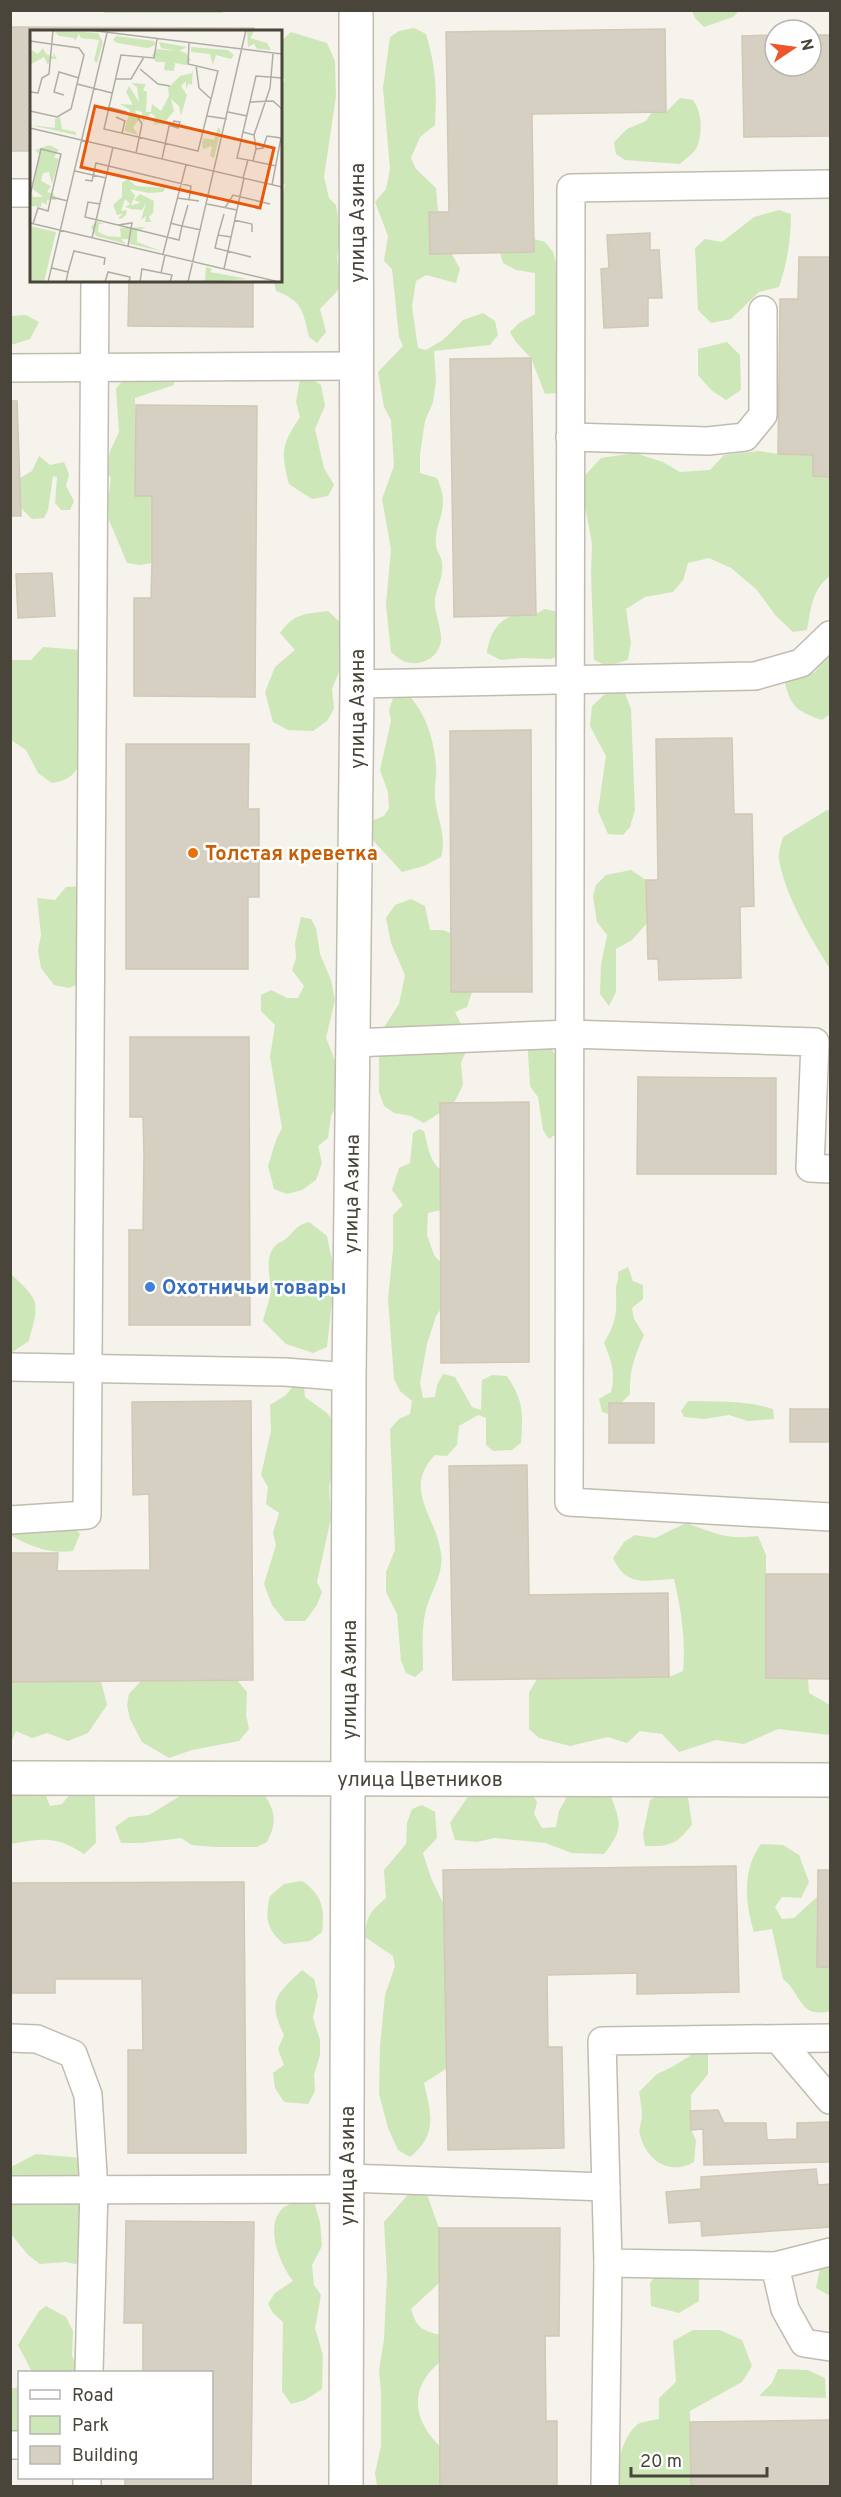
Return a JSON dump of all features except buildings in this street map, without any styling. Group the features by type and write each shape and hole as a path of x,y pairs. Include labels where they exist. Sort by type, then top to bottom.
{"street":[{"name":"улица Азина","path":"346,2487 349,1377 357,684 356,10"},
{"name":"улица Цветников","path":"10,1778 831,1780"}],"lane":[{"path":"831,184 571,189 569,1034 569,1503 831,1517"},
{"path":"10,193 30,194"},
{"path":"10,1520 87,1515 95,282"},
{"path":"570,437 708,441 745,437 763,415 763,310"},
{"path":"10,368 357,366"},
{"path":"357,684 755,676 801,663 831,635"},
{"path":"353,1043 569,1034 815,1042 822,1082 810,1168 831,1169"},
{"path":"10,1367 285,1372 349,1377"},
{"path":"10,2038 37,2039 73,2054 88,2096 94,2190 90,2371"},
{"path":"605,2487 608,2263 602,2041 831,2038"},
{"path":"778,2039 831,2100"},
{"path":"10,2190 347,2183 606,2187"},
{"path":"608,2263 775,2266 831,2252"},
{"path":"775,2266 785,2309 804,2343 831,2347"}],"green space":[{"path":"103,10 226,11 222,13 104,13"},
{"path":"692,10 739,11 733,17 704,27 695,18"},
{"path":"414,28 426,34 432,57 436,113 435,125 420,137 411,158 416,169 436,188 438,211 429,212 460,269 456,283 426,275 416,281 412,306 418,348 426,350 443,340 463,320 483,313 495,321 498,335 490,345 434,351 436,382 433,402 425,421 420,454 420,473 437,478 443,499 436,536 436,546 442,568 435,604 441,643 431,658 419,663 406,662 391,652 386,605 391,549 382,499 394,466 391,420 384,407 378,372 403,346 399,337 392,269 384,261 388,236 375,202 386,189 390,169 383,88 390,37 399,31"},
{"path":"291,32 327,43 335,61 336,96 324,177 329,198 336,205 341,236 337,258 342,286 320,309 326,332 317,343 309,337 297,303 276,291 274,282 282,282 282,198 285,185 282,181 282,84 285,80 282,75 282,40"},
{"path":"680,98 693,100 700,116 699,141 692,154 680,164 625,160 616,154 614,142 627,129 646,121 652,112 666,112"},
{"path":"779,210 791,214 788,251 779,287 759,292 731,319 711,323 698,310 695,248 705,239 722,242 754,217"},
{"path":"534,239 545,242 553,252 562,285 558,393 545,394 531,358 510,332 519,323 535,314 535,273 516,270 503,263 500,253 534,252"},
{"path":"26,315 39,322 30,339 11,345 11,316"},
{"path":"727,342 740,355 741,390 726,400 711,390 698,375 698,349"},
{"path":"132,368 175,374 174,385 135,398 135,496 152,496 152,563 140,565 127,563 109,520 108,500 111,478 105,470 119,432 116,389"},
{"path":"311,378 321,385 325,406 315,429 324,468 334,485 328,496 312,499 289,484 284,456 286,442 300,417 296,402 300,379"},
{"path":"759,451 813,455 813,476 830,477 830,576 816,593 807,630 793,632 776,616 756,589 731,568 709,558 688,563 683,580 673,592 645,597 626,609 631,643 628,660 607,666 594,660 592,544 586,511 577,484 601,458 635,453 663,462 680,472 710,470 724,455"},
{"path":"39,456 50,465 64,462 69,474 66,486 74,501 70,510 61,510 55,503 57,477 53,476 48,510 44,518 32,519 20,507 20,478 32,471"},
{"path":"544,609 559,612 565,654 550,659 501,660 487,653 492,636 506,618 532,615"},
{"path":"328,611 343,625 348,650 332,689 334,709 327,721 313,731 288,730 273,722 265,692 275,667 295,650 280,633 295,618"},
{"path":"43,647 82,650 81,761 70,777 52,783 38,773 26,750 11,740 10,660 31,660"},
{"path":"830,656 830,714 822,720 807,714 793,704 785,683 800,670 814,673"},
{"path":"616,689 624,691 631,709 635,810 630,827 623,835 608,834 598,811 606,756 590,726 592,706 604,695"},
{"path":"408,694 424,718 433,746 436,770 435,798 443,849 441,857 424,866 402,872 370,837 371,821 384,816 389,808 388,792 380,770 391,721 389,710 394,695"},
{"path":"830,810 830,969 793,902 782,874 779,857 783,837"},
{"path":"631,870 646,880 647,923 632,940 616,949 616,992 609,1006 600,994 601,965 607,935 597,922 593,896 596,885 606,875"},
{"path":"82,886 78,984 69,988 54,985 41,968 38,950 41,935 37,898 55,900 66,887"},
{"path":"411,899 425,906 430,930 443,930 450,933 451,992 472,992 467,1007 455,1012 461,1024 466,1051 461,1063 463,1085 454,1103 441,1103 441,1112 424,1123 411,1116 394,1113 384,1106 379,1092 379,1035 399,1004 405,975 391,943 386,918 395,905"},
{"path":"301,917 311,919 316,928 320,954 331,980 335,1000 326,1038 340,1073 343,1093 331,1116 328,1138 318,1146 322,1163 316,1180 302,1190 287,1194 274,1189 268,1166 282,1128 270,1057 275,1025 261,1011 261,995 271,990 287,998 298,998 304,986 292,970 296,958 295,943"},
{"path":"543,1035 563,1067 560,1131 549,1139 543,1130 538,1097 530,1086 527,1036"},
{"path":"419,1129 424,1131 431,1157 441,1170 441,1210 428,1213 427,1235 434,1255 441,1263 441,1309 436,1316 427,1344 420,1383 423,1398 435,1397 437,1385 443,1374 455,1377 472,1407 481,1410 482,1380 492,1375 507,1376 517,1393 522,1424 521,1443 512,1450 493,1451 486,1445 486,1418 478,1415 459,1426 457,1445 447,1456 435,1455 426,1467 421,1479 421,1491 438,1540 442,1560 425,1613 423,1670 415,1677 406,1673 401,1661 397,1614 386,1592 386,1572 395,1550 390,1429 399,1419 410,1414 412,1401 400,1391 394,1379 388,1299 393,1249 393,1215 403,1205 392,1190 399,1168 410,1163 413,1133"},
{"path":"309,1222 327,1236 335,1275 327,1347 313,1353 286,1344 263,1321 271,1292 269,1260 272,1249 299,1226"},
{"path":"628,1267 633,1281 643,1285 643,1299 632,1308 634,1319 644,1335 633,1363 630,1394 621,1403 609,1403 608,1414 602,1412 599,1399 611,1392 613,1379 611,1361 604,1343 615,1318 618,1272"},
{"path":"10,1273 32,1296 36,1309 29,1341 11,1353"},
{"path":"294,1385 304,1388 305,1397 327,1413 334,1422 338,1446 329,1487 331,1518 317,1582 322,1592 317,1605 305,1621 285,1621 272,1605 264,1584 276,1545 273,1533 279,1513 266,1504 268,1487 261,1475 271,1431 270,1405 286,1395"},
{"path":"688,1401 731,1402 763,1406 773,1409 774,1419 748,1421 729,1415 704,1419 684,1417 681,1411"},
{"path":"63,1517 80,1534 73,1551 41,1549 12,1536 10,1520"},
{"path":"686,1523 729,1536 758,1536 766,1555 766,1678 808,1679 809,1693 830,1705 830,1735 778,1729 744,1744 716,1740 679,1752 662,1734 640,1731 627,1743 608,1737 570,1746 539,1738 529,1729 529,1693 537,1679 669,1677 683,1671 682,1625 674,1579 646,1581 631,1578 618,1568 613,1558 624,1542 635,1535 655,1538"},
{"path":"237,1680 247,1692 246,1715 249,1729 239,1741 192,1750 169,1758 142,1742 130,1719 127,1705 129,1694 141,1681"},
{"path":"101,1681 107,1705 88,1733 68,1741 47,1733 32,1738 16,1731 11,1742 11,1682"},
{"path":"11,1765 39,1778 50,1806 62,1804 75,1788 91,1785 95,1797 96,1843 84,1854 57,1841 11,1844"},
{"path":"231,1789 263,1793 271,1806 274,1817 267,1842 257,1847 192,1845 181,1838 121,1843 115,1827 129,1817 149,1815 180,1796"},
{"path":"488,1789 515,1797 530,1790 537,1802 534,1814 542,1828 556,1827 559,1811 569,1793 610,1794 617,1812 618,1831 604,1854 572,1853 545,1843 494,1838 477,1842 455,1840 450,1823 467,1798"},
{"path":"667,1789 687,1791 692,1824 682,1836 672,1843 645,1846 643,1834 650,1800"},
{"path":"422,1805 435,1812 437,1838 423,1853 431,1878 444,1905 447,2068 424,2083 430,2114 429,2132 419,2149 410,2157 398,2150 388,2128 379,2094 380,2046 385,1995 395,1966 393,1956 365,1937 370,1914 386,1898 384,1870 406,1844 407,1823 412,1809"},
{"path":"761,1844 783,1845 799,1855 809,1882 801,1898 782,1897 775,1907 782,1919 794,1918 818,1896 817,1967 830,1967 830,2011 812,2011 806,2008 783,1979 772,1929 754,1932 747,1887 751,1864"},
{"path":"302,1881 309,1886 321,1903 322,1932 310,1941 284,1944 268,1923 270,1896 284,1884"},
{"path":"302,1970 314,1979 318,1995 313,2018 320,2040 320,2055 314,2075 315,2091 308,2104 284,2102 275,2088 273,2073 284,2065 278,2049 284,2035 275,2006 280,1992"},
{"path":"690,2040 702,2040 708,2054 708,2074 691,2095 691,2130 696,2140 694,2162 685,2166 668,2166 654,2159 643,2144 640,2133 642,2116 639,2092 657,2074 690,2056"},
{"path":"36,2154 81,2158 91,2267 65,2262 40,2264 28,2255 11,2234 11,2167"},
{"path":"425,2189 439,2228 440,2282 411,2309 415,2320 421,2327 428,2332 440,2335 440,2362 423,2382 418,2404 424,2425 440,2446 440,2486 377,2486 375,2473 381,2446 379,2371 384,2339 387,2276 384,2222 412,2190"},
{"path":"297,2202 314,2202 320,2222 322,2246 312,2265 314,2285 321,2295 315,2328 323,2355 322,2389 305,2400 291,2404 282,2391 283,2322 273,2313 268,2304 275,2293 293,2281 283,2265 274,2234 278,2215 284,2207"},
{"path":"830,2259 830,2296 816,2288 820,2268"},
{"path":"664,2264 699,2274 699,2301 679,2313 651,2306 650,2283"},
{"path":"46,2306 66,2317 73,2331 72,2356 80,2371 31,2371 18,2345 39,2311"},
{"path":"693,2330 720,2330 742,2340 752,2366 742,2382 690,2411 691,2486 621,2486 619,2462 629,2434 640,2423 659,2419 659,2398 676,2382 673,2341"},
{"path":"778,2369 808,2370 825,2378 826,2398 759,2396 772,2383"},
{"path":"18,2387 18,2431 11,2432 10,2389"}],"place":[{"name":"Толстая креветка","path":"193,853"},
{"name":"Охотничьи товары","path":"150,1287"}]}
